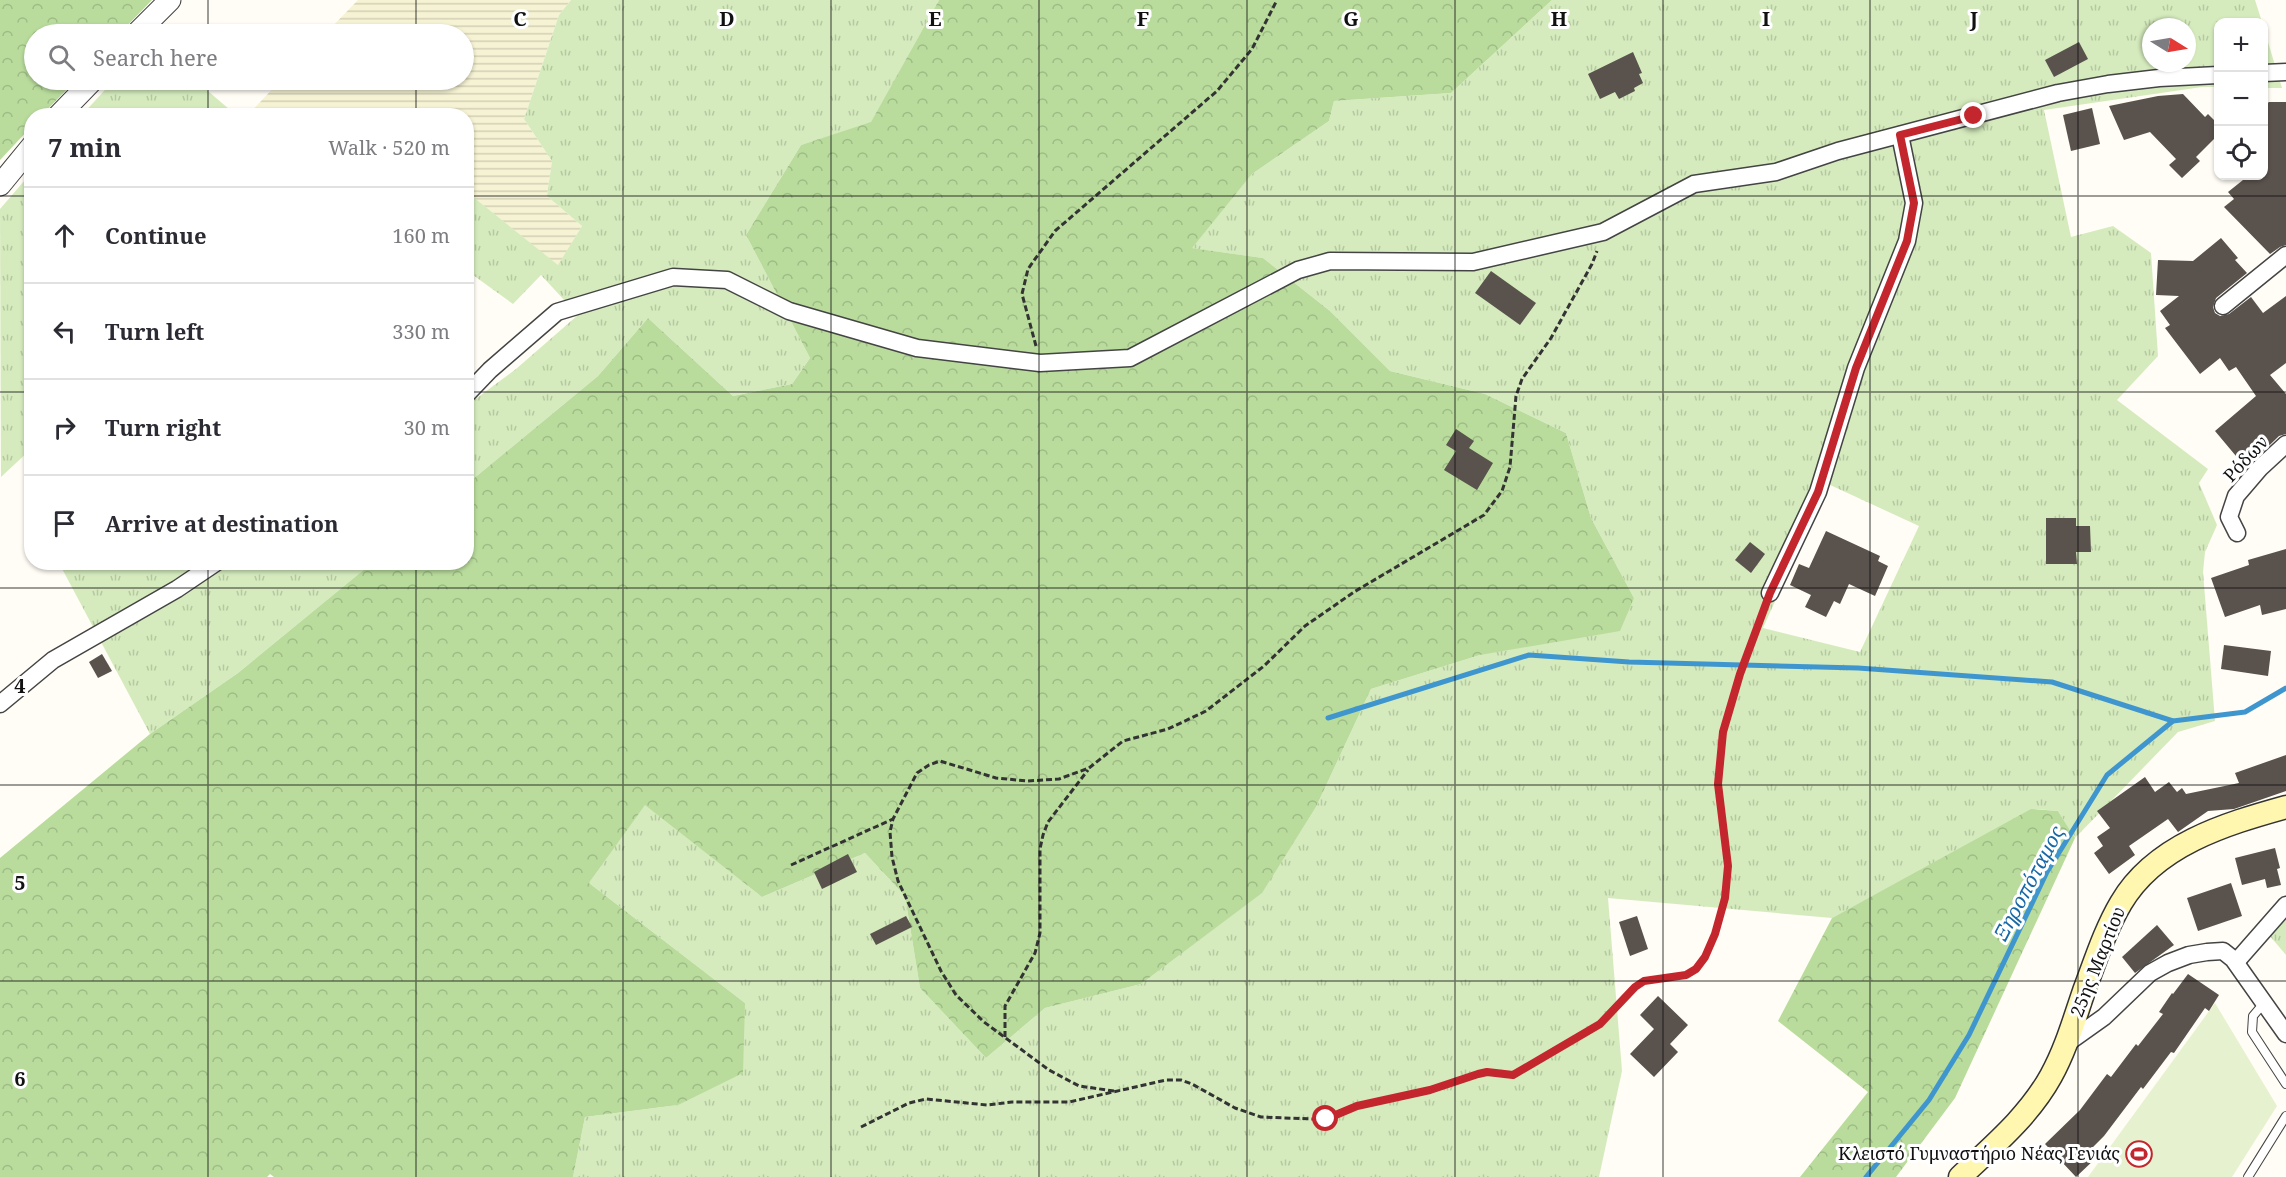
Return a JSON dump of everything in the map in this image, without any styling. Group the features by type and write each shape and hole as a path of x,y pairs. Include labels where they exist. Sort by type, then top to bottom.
{"main road":[{"name":"25ης Μαρτίου","path":"1960,1177 2031,1106 2050,1078 2066,1044 2103,943 2121,903 2134,885 2149,869 2180,846 2241,821 2286,807"}],"street":[{"path":"146,24 170,0"},
{"path":"2268,73 2286,72"},
{"path":"474,387 557,312 673,277 727,280 789,311 917,348 1040,363 1131,358 1298,270 1330,261 1473,262 1603,232 1694,184 1776,172 1838,151 2058,93 2159,78 2214,75"},
{"path":"66,108 83,90"},
{"path":"1770,593 1818,492 1856,368 1907,241 1914,203 1900,135"},
{"path":"0,185 24,156"},
{"path":"2223,306 2286,255"},
{"name":"Ρόδων","path":"2238,533 2229,518 2236,496 2260,468 2286,444"},
{"path":"0,704 53,660 116,626 204,570"},
{"path":"2236,962 2286,905"},
{"path":"2066,1044 2104,1017 2150,973 2189,955 2223,951 2236,962 2286,1034"}],"lane":[{"path":"2264,1003 2253,1016 2252,1032 2286,1084"},
{"path":"2248,1177 2286,1116"}],"path":[{"path":"1040,363 1022,294 1028,269 1055,231 1217,91 1252,50 1277,0"},
{"path":"1005,1038 1005,1006 1035,953 1040,933 1040,849 1042,835 1048,822 1089,768 1123,741 1168,729 1206,711 1264,666 1305,626 1354,592 1484,515 1502,491 1510,468 1516,396 1522,379 1551,338 1592,264 1603,232"},
{"path":"861,1127 909,1103 926,1098 987,1105 1069,1102 1166,1080 1181,1080 1192,1084 1235,1108 1261,1117 1326,1119 1357,1106 1430,1090 1478,1074 1487,1072 1513,1075 1600,1024 1635,987 1644,981 1686,975 1696,969 1705,957 1715,934 1725,898 1728,866 1718,784 1723,732 1740,674 1770,593"},
{"path":"1089,768 1059,779 1028,781 996,778 940,761 916,773 893,819 890,832 892,857 898,881 941,971 956,995 984,1022 1049,1070 1079,1086 1114,1092"},
{"path":"791,865 893,819"}],"shaded area":[{"path":"358,0 571,0 559,15 524,119 552,161 547,196 582,226 558,266 474,198 474,108 255,108 272,90 474,90 474,24 335,24"}],"green space":[{"path":"0,0 152,0 129,24 24,24 24,90 66,90 49,108 24,108 24,134 0,160"},
{"path":"571,0 939,0 871,123 801,145 746,235 810,358 792,384 733,396 648,318 598,376 474,478 474,400 516,369 578,315 541,275 513,304 474,276 474,198 558,265 582,226 547,196 552,161 524,119 559,15"},
{"path":"939,0 1552,0 1451,93 1334,101 1329,121 1252,174 1192,248 1263,258 1330,311 1390,371 1485,394 1566,433 1591,518 1634,598 1620,631 1480,655 1371,689 1316,807 1262,893 1141,984 1045,1008 986,1058 920,988 905,896 865,853 762,897 645,805 589,883 745,1003 743,1073 678,1105 585,1117 573,1177 274,1177 270,1174 267,1177 0,1177 0,858 150,734 238,673 363,570 474,570 474,478 598,376 648,318 733,396 792,384 810,358 746,235 801,145 871,122"},
{"path":"1552,0 2255,0 2261,18 2214,18 2214,87 2044,110 2071,237 2113,226 2151,253 2158,356 2117,400 2208,469 2199,483 2217,525 2205,552 2203,572 2215,721 2178,732 2075,838 2058,811 2036,809 1832,918 1608,898 1622,1071 1599,1177 573,1177 585,1117 678,1105 745,1003 589,883 645,804 762,897 865,853 905,896 920,988 986,1058 1045,1008 1141,984 1261,893 1316,807 1371,689 1480,655 1634,598 1591,518 1566,433 1485,394 1390,371 1330,311 1263,258 1191,248 1252,174 1329,121 1334,101 1451,93","holes":["1828,484 1919,526 1860,652 1763,628"]},
{"path":"2268,42 2282,88 2268,88"},
{"path":"105,90 207,90 228,108 88,108"},
{"path":"24,181 24,456 1,477 0,209"},
{"path":"63,570 363,570 238,673 150,734"},
{"path":"2031,809 2058,811 2075,838 1955,1098 1896,1177 1800,1177 1868,1092 1778,1021 1832,918"},
{"path":"2286,915 2286,955 2269,935"},
{"path":"2215,1003 2277,1106 2232,1177 2088,1177"}],"building":[{"path":"2079,42 2088,59 2054,77 2045,60"},
{"path":"1633,52 1642,73 1639,74 1643,83 1634,88 1635,91 1619,99 1615,92 1600,99 1588,74"},
{"path":"2183,94 2205,117 2208,114 2214,120 2214,139 2196,157 2200,161 2182,178 2169,165 2176,159 2150,132 2124,140 2109,106 2158,96"},
{"path":"2286,102 2286,245 2270,254 2224,207 2234,199 2228,192 2243,180 2268,180 2268,103"},
{"path":"2092,108 2100,144 2071,151 2063,115"},
{"path":"2221,238 2238,258 2235,260 2247,273 2216,298 2213,307 2215,313 2220,316 2229,314 2251,297 2263,313 2286,296 2286,363 2270,375 2286,394 2286,434 2279,436 2246,468 2215,431 2256,396 2236,367 2229,371 2220,358 2200,374 2165,328 2170,325 2160,311 2179,296 2156,295 2158,260 2193,261"},
{"path":"1491,271 1536,303 1520,325 1475,293"},
{"path":"1456,429 1474,441 1469,448 1493,463 1477,490 1444,470 1456,451 1446,445"},
{"path":"2046,518 2076,518 2076,526 2090,526 2091,552 2076,552 2077,564 2046,564"},
{"path":"1826,531 1880,556 1878,561 1888,566 1875,596 1849,584 1840,604 1834,601 1826,617 1805,607 1811,595 1790,585 1799,564 1809,568"},
{"path":"1750,542 1765,554 1751,573 1735,560"},
{"path":"2286,549 2286,609 2262,615 2260,605 2225,617 2211,578 2249,565 2248,560"},
{"path":"2224,645 2271,651 2268,676 2221,669"},
{"path":"102,654 112,671 98,678 89,662"},
{"path":"2286,755 2286,791 2234,809 2208,811 2178,832 2168,819 2129,846 2135,855 2109,874 2094,853 2103,846 2097,837 2110,828 2097,811 2145,777 2155,792 2169,782 2177,792 2182,788 2186,794 2239,783 2235,773"},
{"path":"2275,848 2281,885 2267,888 2265,879 2242,885 2235,858"},
{"path":"848,854 857,872 822,889 814,872"},
{"path":"2231,883 2242,916 2198,931 2187,898"},
{"path":"906,916 912,927 876,945 870,934"},
{"path":"1637,916 1648,949 1630,956 1619,922"},
{"path":"2157,925 2174,945 2135,973 2122,957"},
{"path":"2188,974 2219,995 2209,1011 2205,1008 2174,1053 2171,1052 2143,1089 2141,1087 2104,1136 2089,1151 2096,1158 2076,1177 2045,1144 2080,1110 2107,1074 2111,1077 2136,1044 2138,1046 2163,1014 2159,1012 2172,993"},
{"path":"1658,996 1688,1025 1670,1044 1678,1052 1654,1077 1630,1054 1654,1029 1640,1015"}],"waterway":[{"path":"1328,718 1529,655 1629,662 1858,668 2052,682 2173,721"},
{"name":"Ξηροπόταμος","path":"1866,1177 1929,1100 1969,1035 2047,872 2107,775 2173,721 2245,712 2286,688"}],"place":[{"name":"Κλειστό Γυμναστήριο Νέας Γενιάς","path":"2139,1154"}],"route":[{"path":"1326,1119 1357,1106 1430,1090 1478,1074 1495,1072 1513,1075 1521,1072 1600,1024 1635,987 1644,981 1686,975 1696,969 1705,957 1715,934 1725,898 1728,866 1718,784 1723,732 1740,674 1770,593 1818,492 1856,368 1907,241 1914,203 1900,135 1974,116"}]}
